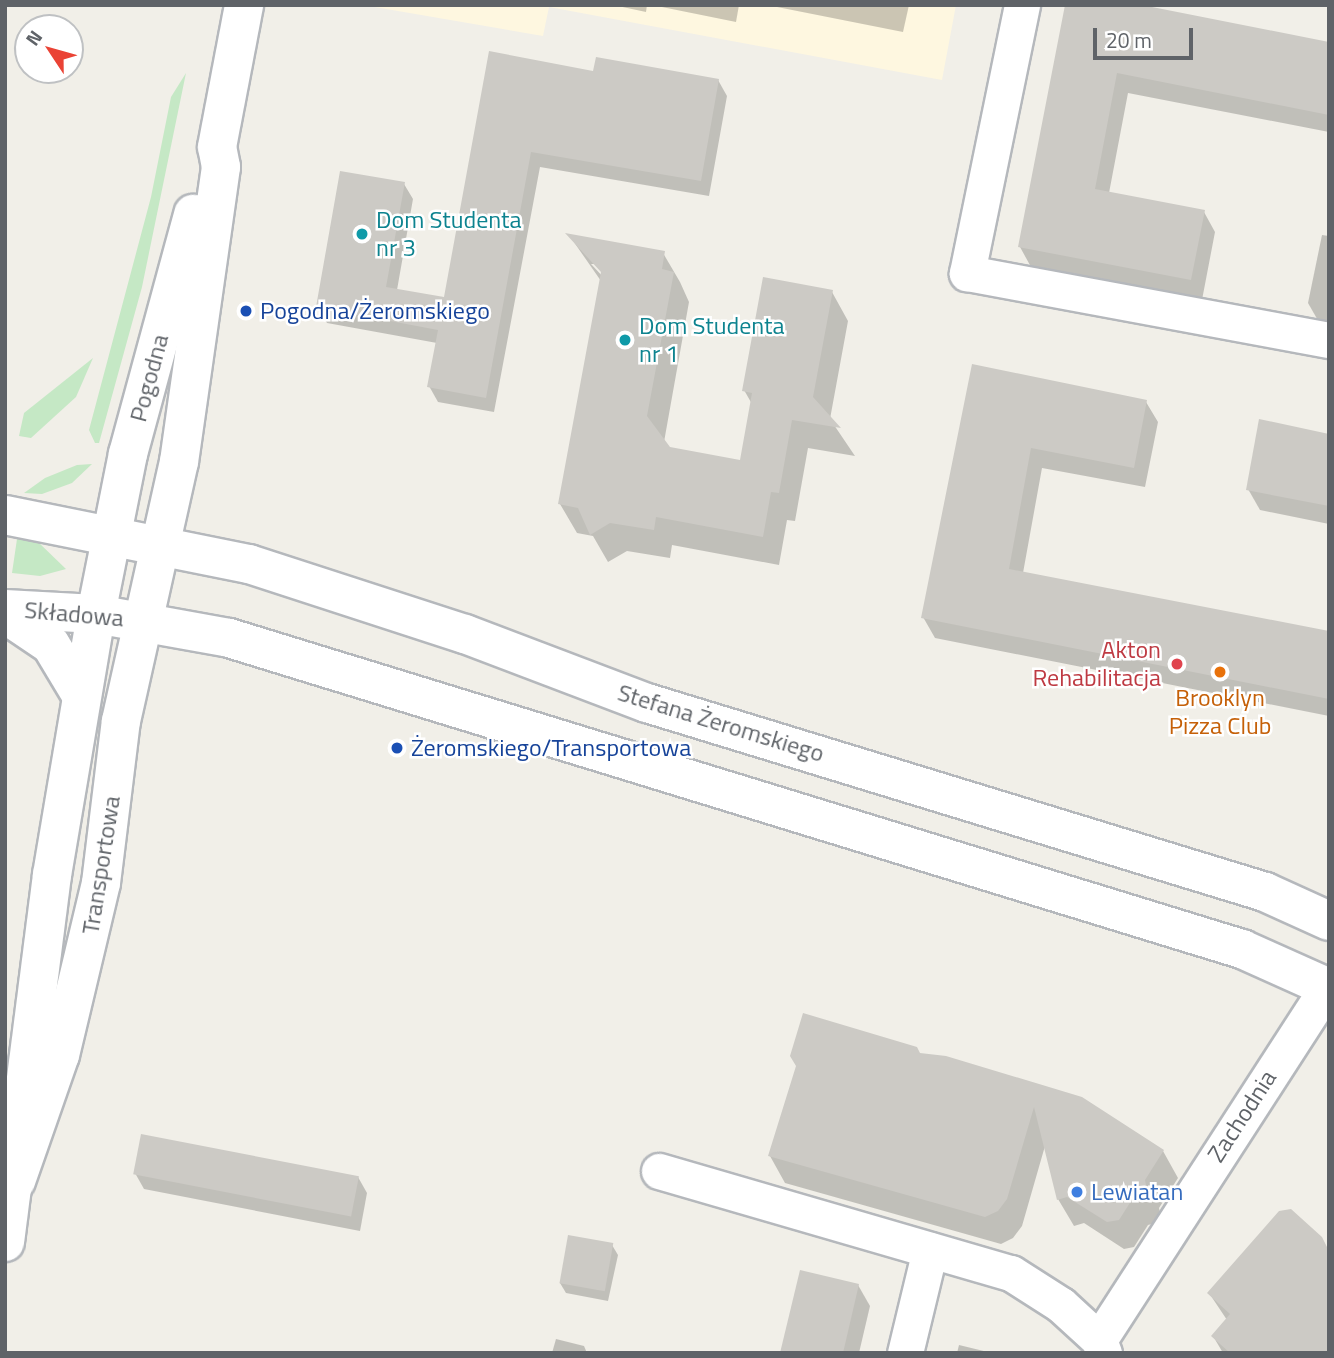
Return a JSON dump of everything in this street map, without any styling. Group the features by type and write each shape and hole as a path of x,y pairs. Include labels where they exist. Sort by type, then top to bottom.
{"main road":[{"name":"Pogodna","path":"96,614 128,454 205,172 217,147 244,5"},
{"name":"Pogodna","path":"160,543 179,462 216,206 221,167 217,147"},
{"path":"5,515 112,533"},
{"name":"Stefana Żeromskiego","path":"112,533 249,564 465,634 647,703 1265,892 1329,921"},
{"name":"Transportowa","path":"16,1181 61,1055 82,975 100,883 125,702 160,543"},
{"name":"Składowa","path":"5,609 96,614 143,621"},
{"path":"5,614 51,645 81,695"},
{"name":"Transportowa","path":"5,1242 16,1181 52,875 96,614"},
{"path":"143,621 229,638 1229,945 1280,965 1328,979"},
{"path":"125,702 141,675 166,653 196,640 229,638"}],"street":[{"path":"1022,5 967,273 1329,340"},
{"name":"Zachodnia","path":"1101,1346 1328,979"},
{"path":"659,1171 1011,1273 1062,1305 1101,1346"},
{"path":"905,1353 930,1250"}],"shaded area":[{"path":"363,5 956,5 942,80 549,7 543,36"}],"green space":[{"path":"186,73 142,287 99,443 95,443 89,430 151,197 171,97"},
{"path":"93,358 76,397 31,438 19,436 24,413"},
{"path":"92,464 72,483 42,494 24,493 45,478 77,465"},
{"path":"17,539 36,540 66,569 40,576 12,573"}],"building":[{"path":"1065,5 1142,5 1329,42 1329,115 1117,73 1095,189 1205,210 1191,280 1018,247"},
{"name":"Dom Studenta nr 3","path":"489,51 593,71 596,57 719,79 701,181 531,152 486,398 427,387 438,330 316,307 340,171 405,182 386,287 444,297"},
{"name":"Dom Studenta nr 1","path":"565,233 665,251 662,269 674,272 647,416 670,447 740,460 752,393 742,391 763,277 833,290 813,397 841,428 792,420 779,493 771,492 763,537 656,517 654,530 610,523 590,535 578,508 558,504 601,272"},
{"path":"972,364 1147,400 1134,468 1031,448 1009,569 1329,631 1329,699 921,618"},
{"path":"1259,419 1329,434 1329,506 1246,490"},
{"path":"803,1013 917,1047 920,1053 946,1056 1082,1097 1164,1150 1145,1180 1148,1195 1133,1198 1119,1220 1107,1222 1067,1197 1057,1200 1034,1107 1007,1199 998,1211 985,1217 768,1156 796,1066 790,1056"},
{"path":"141,1134 359,1176 351,1217 133,1174"},
{"path":"1291,1209 1322,1237 1329,1251 1329,1353 1230,1353 1211,1336 1230,1314 1207,1293 1279,1211"},
{"path":"568,1235 613,1243 605,1291 559,1283"},
{"path":"800,1270 859,1284 843,1353 780,1353"}],"place":[{"name":"Dom Studenta nr 3","path":"362,234"},
{"name":"Pogodna/Żeromskiego","path":"246,311"},
{"name":"Dom Studenta nr 1","path":"625,340"},
{"name":"Akton Rehabilitacja","path":"1177,664"},
{"name":"Brooklyn Pizza Club","path":"1220,672"},
{"name":"Żeromskiego/Transportowa","path":"397,748"},
{"name":"Lewiatan","path":"1077,1192"}]}
